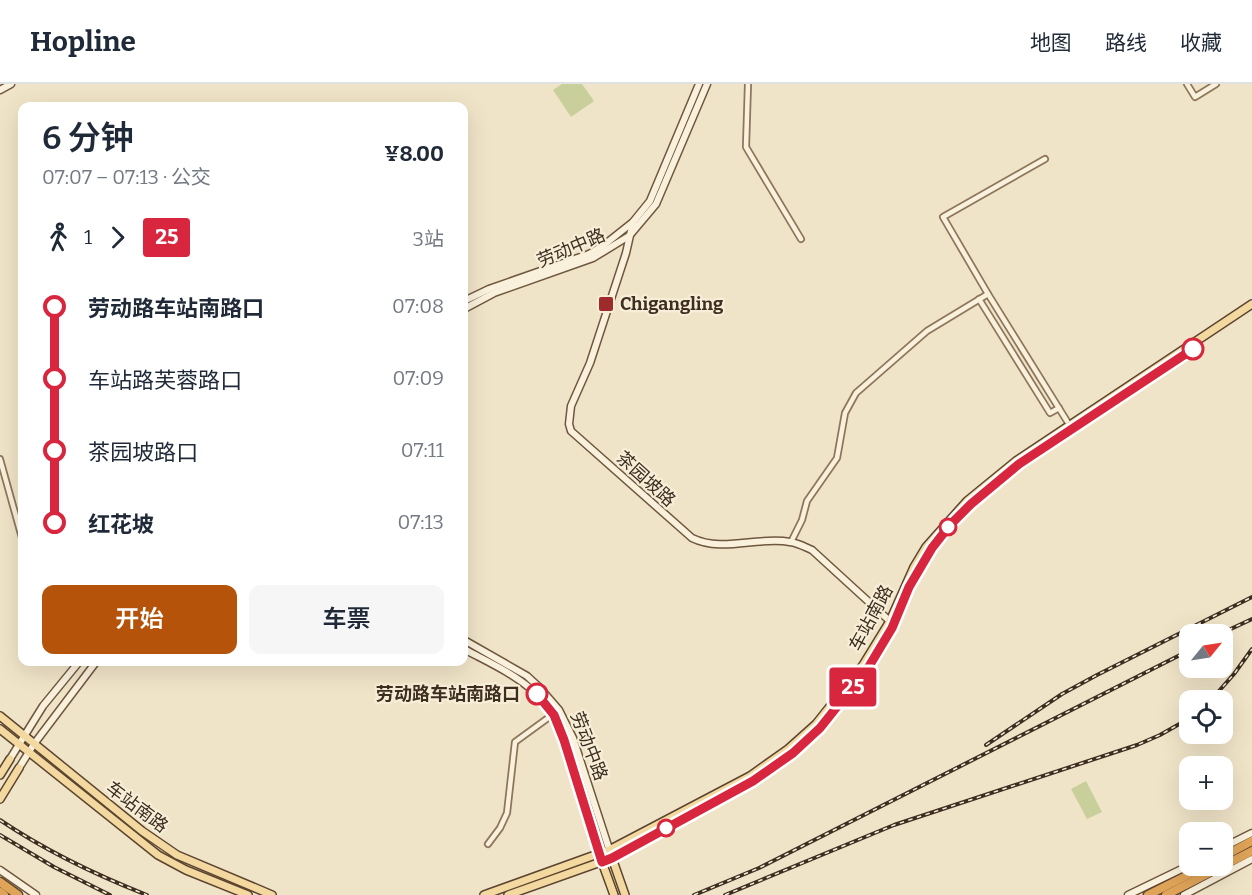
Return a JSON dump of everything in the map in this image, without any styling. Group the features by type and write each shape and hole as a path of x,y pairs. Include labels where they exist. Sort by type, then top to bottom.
{"highway":[{"path":"1233,852 1252,842"},
{"path":"1166,895 1252,851"},
{"path":"1148,895 1186,876"},
{"path":"0,882 18,895"},
{"path":"0,892 4,895"}],"main road":[{"path":"0,90 11,84"},
{"name":"劳动中路","path":"468,299 489,289 589,254 633,222 650,201 699,84"},
{"name":"劳动中路","path":"468,307 494,293 593,258 629,236 656,204 707,84"},
{"name":"茶园坡路","path":"633,222 626,253 590,363 571,406 569,424 571,431 692,538 712,545 770,540 791,542 812,550 892,623"},
{"name":"车站南路","path":"484,895 609,850 750,776 788,749 816,724 863,665 892,623 914,567 933,537 967,501 1003,470 1252,304"},
{"name":"车站南路","path":"508,895 612,858 753,781 793,753 820,728 868,668 918,570 937,541 978,497 1019,464 1252,310"},
{"name":"劳动中路","path":"468,642 527,676 539,687 573,738 624,895"},
{"name":"劳动中路","path":"468,651 533,690 556,712 614,895"},
{"path":"0,775 44,706 76,666"},
{"path":"0,799 34,744 93,666"},
{"name":"车站南路","path":"0,716 141,831 177,855 272,895"},
{"name":"车站南路","path":"0,729 138,840 172,863 248,895"},
{"path":"1233,842 1252,832"},
{"path":"1184,895 1252,859"},
{"path":"0,870 36,895"},
{"path":"1128,895 1179,870"}],"street":[{"path":"748,84 746,147 801,239"},
{"path":"1187,84 1195,97 1216,84"},
{"path":"1046,159 943,217 1070,426"},
{"path":"791,542 802,520 807,501 837,458 845,413 856,393 927,331 988,294"},
{"path":"979,299 1050,413 1059,408"},
{"path":"0,459 18,524"},
{"path":"488,844 500,828 507,813 515,742 556,712"}],"green space":[{"path":"562,84 582,84 594,101 571,117 553,90"},
{"path":"1086,781 1102,812 1087,819 1071,789"}],"railway":[{"path":"986,745 1062,694 1252,597"},
{"path":"1233,628 1252,619"},
{"path":"1220,690 1252,649"},
{"path":"694,895 759,868 1179,656"},
{"path":"725,895 894,825 1137,745 1179,724"},
{"path":"0,820 72,862 147,895"},
{"path":"0,835 54,867 110,895"}],"bus line":[{"name":"25","path":"537,694 554,715 564,740 602,862 612,858 753,781 793,753 820,728 868,668 892,628 918,570 950,525 1005,474 1193,349"}],"place":[{"name":"Chigangling","path":"606,304"},
{"name":"劳动路车站南路口","path":"537,694"}]}
